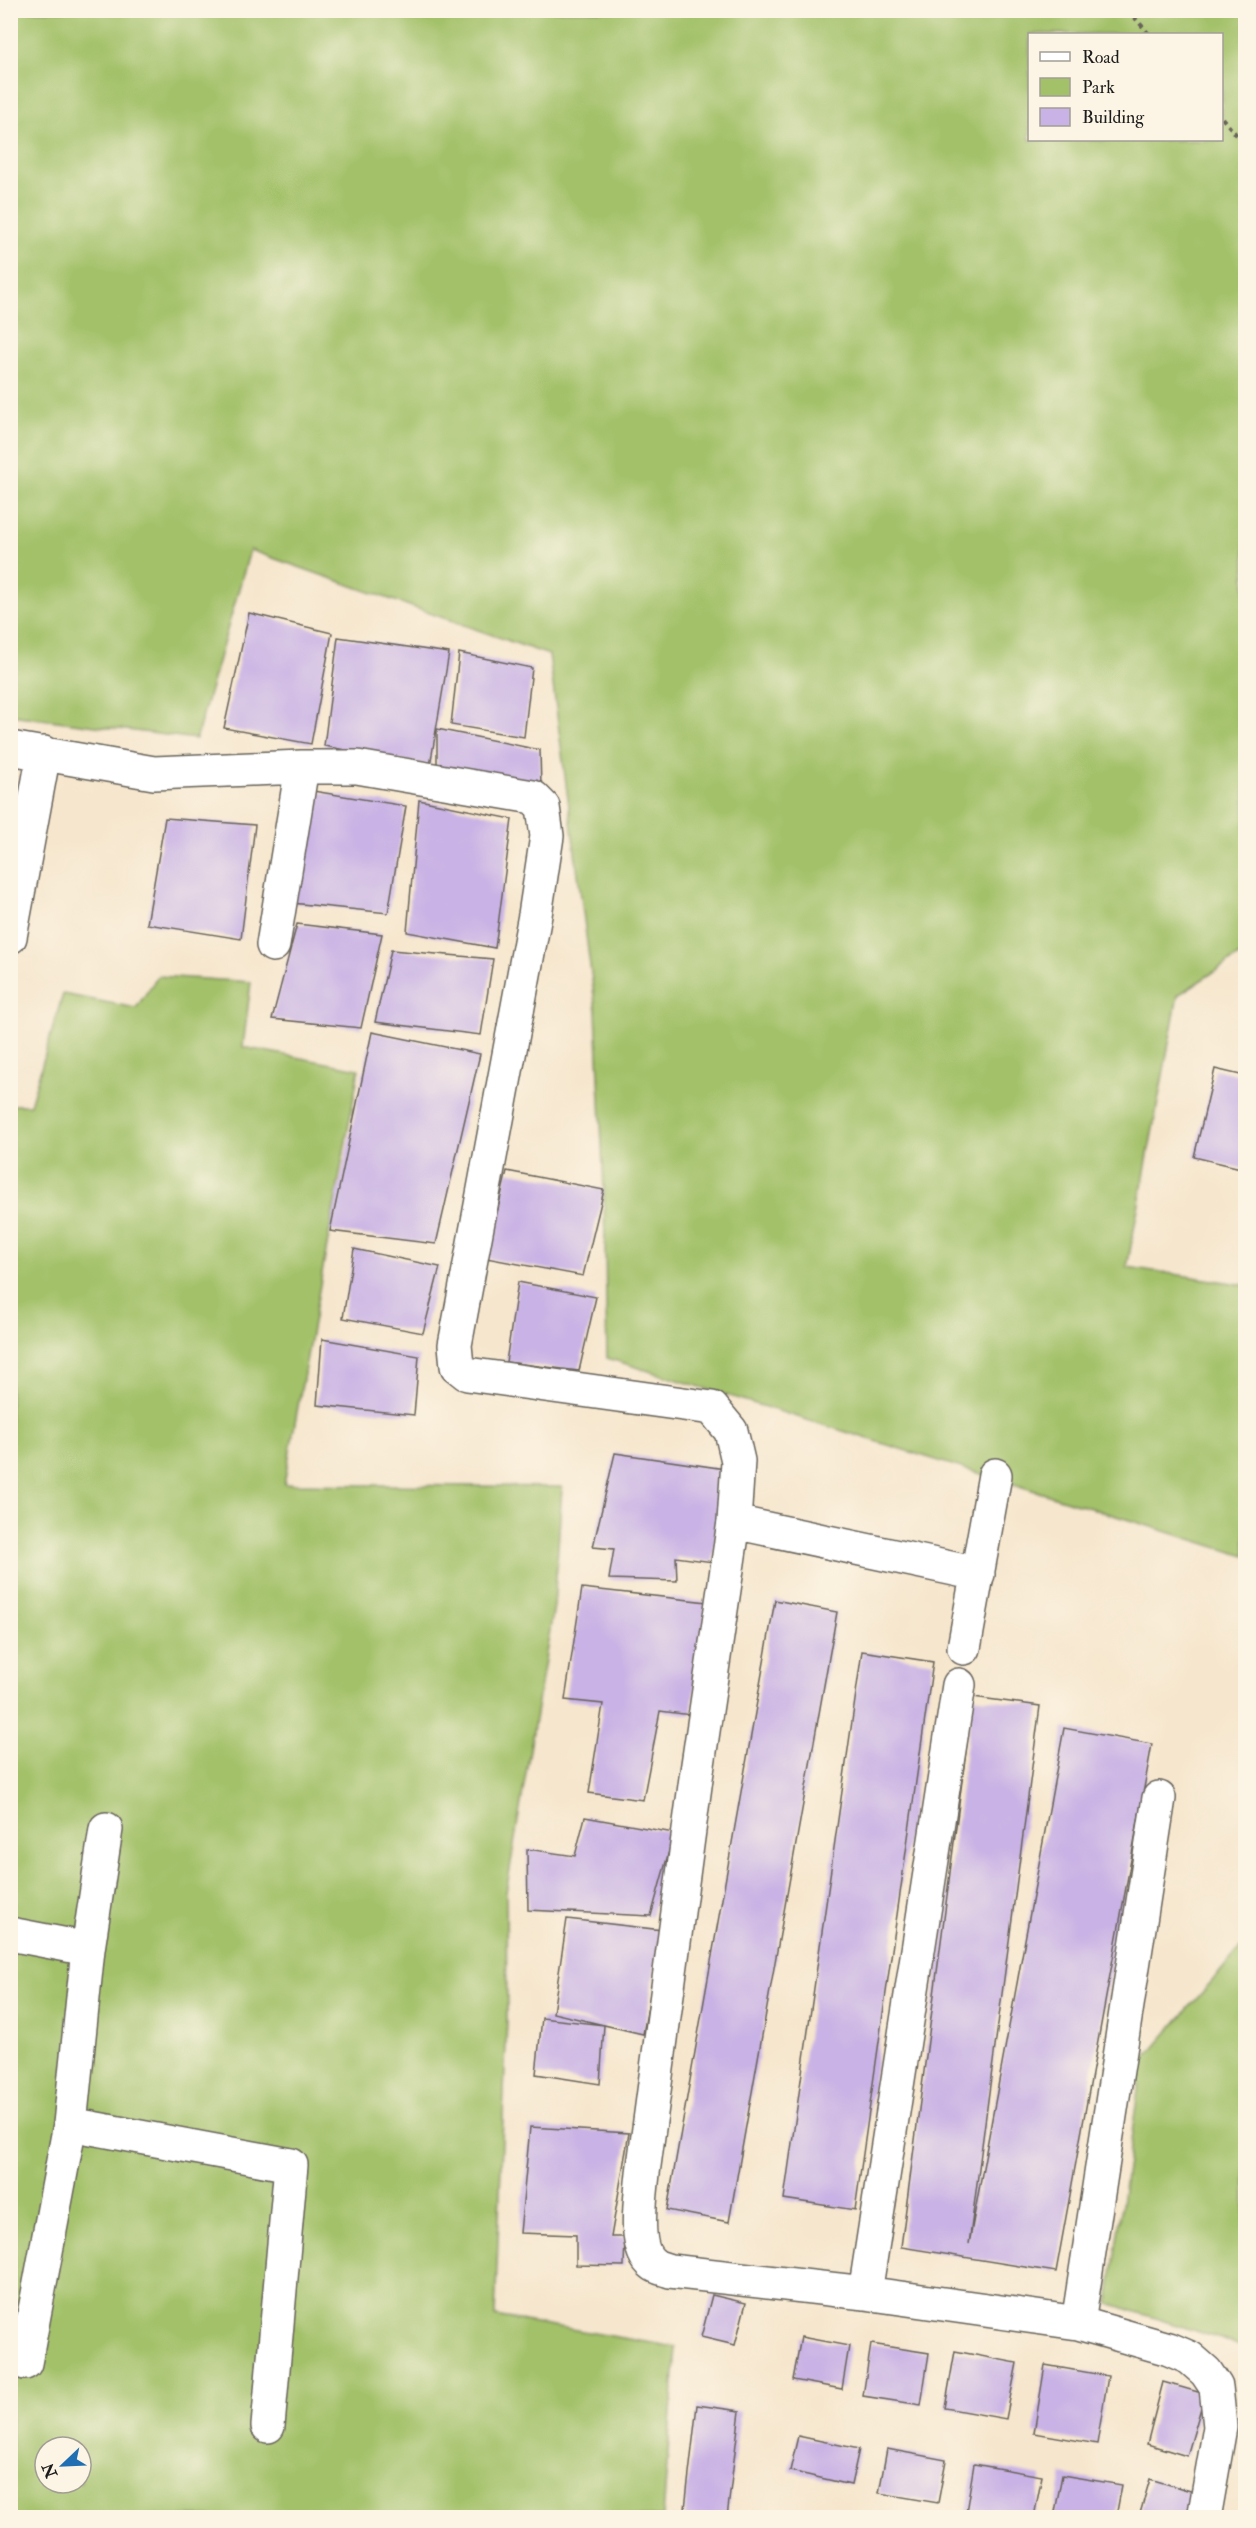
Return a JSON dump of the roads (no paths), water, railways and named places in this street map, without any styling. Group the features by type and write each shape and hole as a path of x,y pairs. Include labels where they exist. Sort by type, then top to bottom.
{"street":[{"path":"10,748 154,773 357,767 533,797 543,807 547,836 535,915 455,1345 457,1366 467,1374 712,1408 731,1431 738,1461 734,1522 696,1778 643,2173 640,2228 642,2249 652,2264 670,2271 865,2293 1078,2323 1169,2349 1190,2358 1206,2372 1215,2387 1220,2427 1204,2517"},
{"path":"10,936 44,753"},
{"path":"273,945 302,767"},
{"path":"964,1648 995,1475"},
{"path":"734,1522 978,1574"},
{"path":"865,2293 959,1684"},
{"path":"1078,2323 1159,1798"},
{"path":"25,2363 69,2124 88,1949 106,1829"},
{"path":"10,1934 88,1949"},
{"path":"69,2124 291,2165 268,2426"}]}
